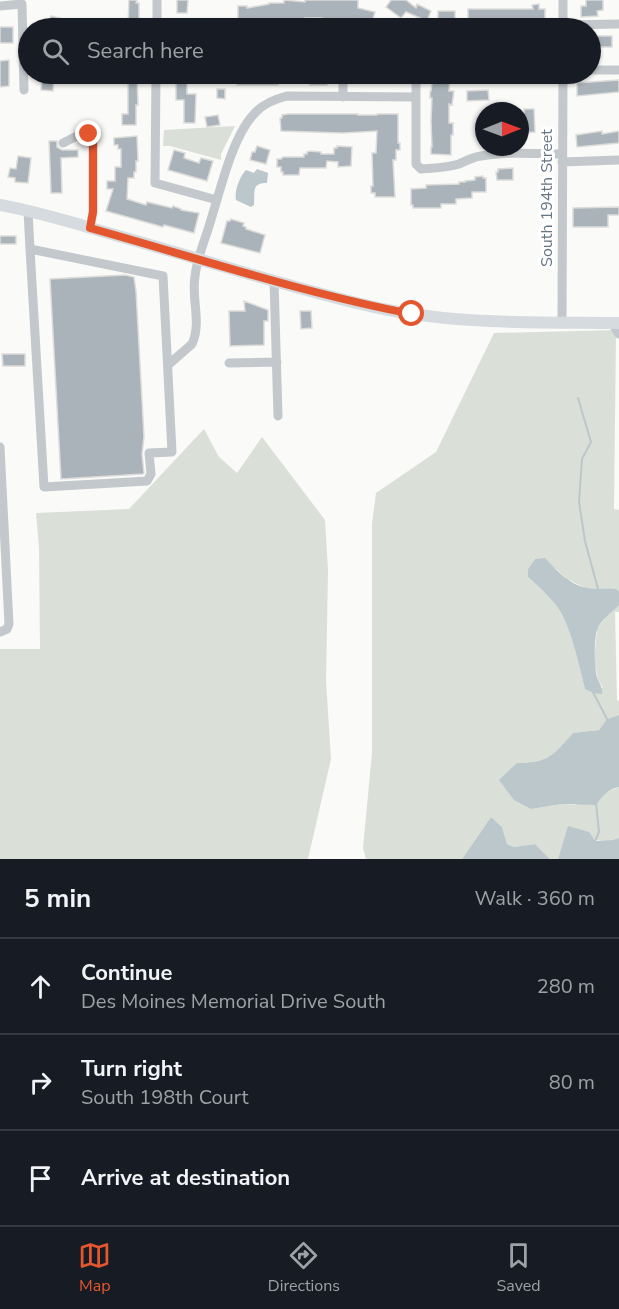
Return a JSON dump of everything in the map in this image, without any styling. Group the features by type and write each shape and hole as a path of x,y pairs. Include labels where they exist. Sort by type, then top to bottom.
{"main road":[{"path":"0,205 90,228 274,281 366,305 412,314 463,320 615,323"}],"street":[{"path":"157,0 157,18"},
{"path":"563,0 563,18"},
{"path":"0,6 22,4 22,18"},
{"path":"601,25 619,24"},
{"path":"601,70 619,70"},
{"path":"24,84 24,90"},
{"path":"156,84 155,183 218,200"},
{"path":"343,84 343,98"},
{"path":"416,84 416,164 421,169 445,167 459,164 470,158 501,153 619,160"},
{"name":"South 194th Street","path":"562,322 563,84"},
{"path":"168,364 192,344 195,336 197,328 194,277 229,161 238,140 254,114 271,101 286,96 416,97"},
{"path":"63,144 85,132 89,134 93,143 93,212 90,228"},
{"path":"28,211 30,249 44,487 147,481 151,474 149,453 172,452 163,276 30,249"},
{"path":"274,281 278,416"},
{"path":"615,323 619,334"},
{"path":"229,363 277,362"},
{"path":"0,447 9,624 0,632"}],"shaded area":[{"path":"235,126 221,154 221,160 163,146 164,130"},
{"path":"257,169 268,173 267,183 256,187 254,205 251,207 236,200 236,192 246,170 254,173"},
{"path":"616,330 614,509 619,510 619,591 585,588 567,579 556,569 535,559 528,569 528,577 555,604 565,621 585,689 603,688 598,679 594,661 597,629 619,604 619,612 615,612 619,715 607,719 599,730 573,733 555,752 544,759 517,763 531,809 562,804 575,805 619,787 619,838 598,840 568,827 558,859 550,859 535,844 514,847 507,844 502,827 491,817 462,859 366,859 363,848 372,753 372,524 376,493 436,452 494,333"},
{"path":"204,429 219,457 237,473 262,437 325,520 328,570 326,681 331,759 308,859 0,859 0,649 40,649 39,548 36,513 129,509"},
{"path":"545,558 575,584 587,588 619,591 619,605 601,623 596,634 595,666 602,694 585,689 565,621 555,604 528,577 528,569 535,559"},
{"path":"619,715 619,787 606,793 596,805 562,804 531,809 514,800 499,780 517,763 544,759 555,752 573,733 599,730 607,719"},
{"path":"491,817 502,827 507,844 514,847 535,844 550,859 462,859"},
{"path":"568,826 589,832 595,841 619,838 619,859 558,859"}],"building":[{"path":"129,0 137,0 139,18 128,18"},
{"path":"177,0 188,0 187,13 177,13"},
{"path":"284,0 305,2 305,0 358,0 358,8 375,12 373,18 238,18 238,6 247,6 247,8 269,3 284,3"},
{"path":"391,0 406,0 416,8 417,4 431,11 428,18 420,18 406,12 401,18 386,7"},
{"path":"586,0 603,0 603,10 597,11 598,16 581,17 581,6 586,6"},
{"path":"539,4 539,9 545,9 545,18 468,18 468,9 533,9 532,5"},
{"path":"438,11 455,11 455,18 438,18"},
{"path":"0,27 13,27 13,43 0,43"},
{"path":"601,36 612,36 612,47 601,47"},
{"path":"9,60 9,86 0,87 0,61"},
{"path":"619,80 619,92 577,96 577,84 601,84 601,81"},
{"path":"41,84 53,84 53,91 41,90"},
{"path":"128,84 137,84 136,125 122,125 122,114 128,114"},
{"path":"176,84 187,84 187,94 196,94 195,123 184,123 184,100 176,100"},
{"path":"237,84 278,84 278,85"},
{"path":"432,84 449,84 449,91 454,91 452,105 449,104 449,123 453,123 451,155 431,154"},
{"path":"217,89 225,89 225,99 217,98"},
{"path":"488,90 489,100 467,101 467,91"},
{"path":"529,109 534,109 535,132 529,132"},
{"path":"288,114 398,114 400,150 396,150 396,160 393,160 395,197 375,197 375,193 371,193 371,186 373,186 372,153 376,153 377,131 343,133 281,131 280,118"},
{"path":"218,115 220,125 207,127 205,117"},
{"path":"602,131 602,134 619,131 619,143 577,147 576,135"},
{"path":"137,136 138,161 136,161 134,178 128,178 127,199 146,205 147,202 199,213 194,233 106,211 113,189 107,189 107,181 115,181 115,167 121,167 121,149 118,149 118,145 114,145 114,138"},
{"path":"49,141 57,141 57,147 62,150 78,150 78,157 61,158 62,193 51,193"},
{"path":"257,146 270,150 266,164 250,160"},
{"path":"337,146 352,147 351,166 338,167 338,162 327,161 326,168 300,168 299,175 283,175 281,167 277,167 277,159 304,157 304,154 310,151 334,154 334,148"},
{"path":"174,150 185,153 184,158 199,163 201,158 213,161 207,181 168,170"},
{"path":"18,156 31,158 28,183 15,182 15,178 8,177 10,168 16,169"},
{"path":"513,168 513,180 497,180 498,169"},
{"path":"475,177 486,178 486,192 472,192 472,198 456,199 456,204 441,204 441,208 413,208 411,205 411,189 426,188 426,185 459,184 459,182 475,180"},
{"path":"619,207 619,215 608,215 608,227 573,227 573,208"},
{"path":"231,219 244,223 243,226 246,229 265,235 260,253 221,243 227,221"},
{"path":"0,236 16,236 16,244 0,244"},
{"path":"125,275 134,277 136,291 144,473 61,479 50,279"},
{"path":"244,301 268,310 268,321 264,321 264,345 230,346 229,311 245,311"},
{"path":"300,311 311,311 312,328 301,329"},
{"path":"2,354 25,354 25,366 3,366"}],"waterway":[{"path":"578,398 591,442 582,459 579,502 585,541 598,589"},
{"path":"593,692 607,722"},
{"path":"595,841 599,832 596,803"}],"route":[{"path":"89,134 93,143 93,212 90,228 274,281 366,305 412,314"}]}
